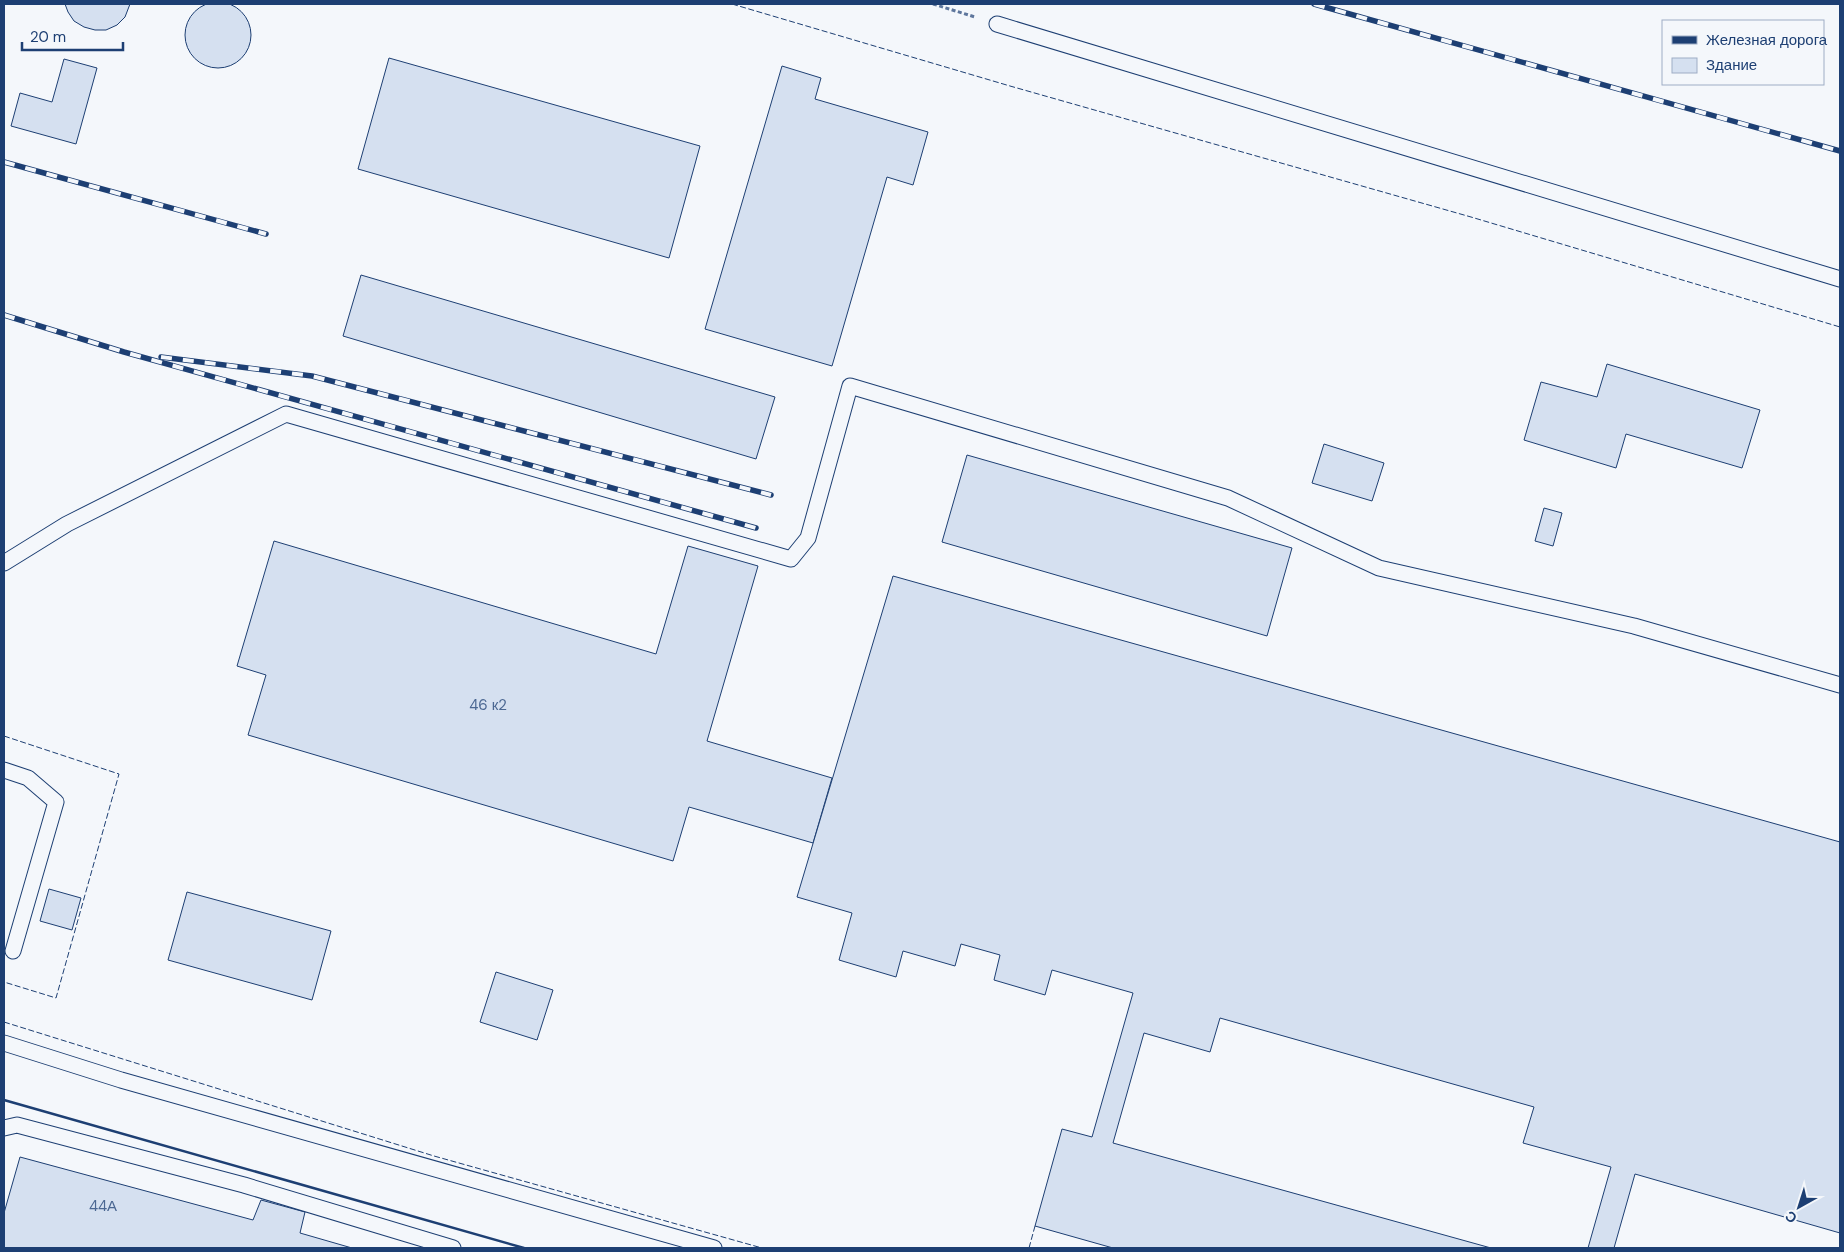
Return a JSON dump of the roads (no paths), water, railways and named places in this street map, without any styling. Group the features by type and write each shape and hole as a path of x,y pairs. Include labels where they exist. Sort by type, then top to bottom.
{"lane":[{"path":"997,24 1840,279"},
{"path":"4,563 67,524 286,414 791,558 808,538 850,386 1228,498 1379,568 1634,626 1840,685"},
{"path":"4,770 28,778 56,802 12,951"},
{"path":"4,1043 121,1080 714,1248"},
{"path":"4,1128 17,1125 244,1185 453,1248"}],"railway":[{"path":"1314,4 1840,151"},
{"path":"4,162 266,234"},
{"path":"4,315 124,352 756,528"},
{"path":"161,357 312,376 771,495"}]}
